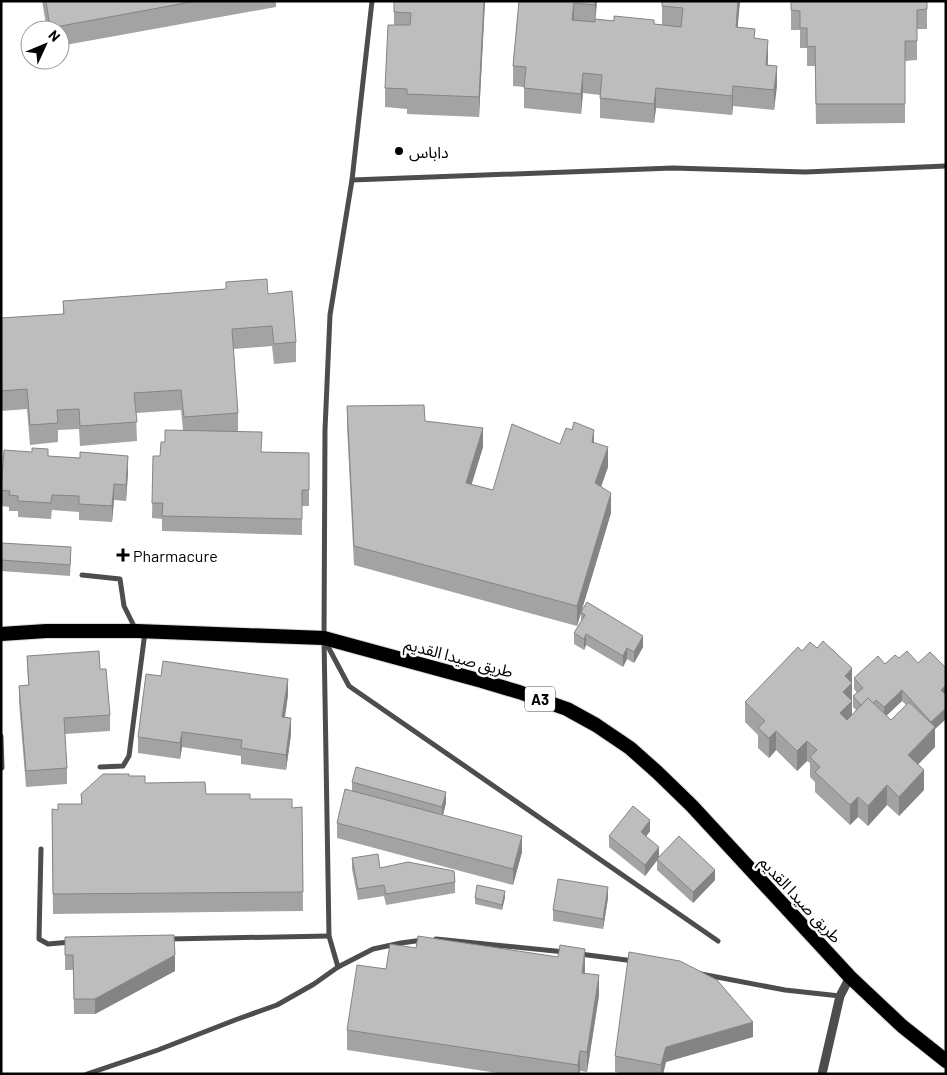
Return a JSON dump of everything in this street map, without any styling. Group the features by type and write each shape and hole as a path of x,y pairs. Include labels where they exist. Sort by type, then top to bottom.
{"highway":[{"name":"طريق صيدا القديم","path":"1,634 46,631 141,631 324,638 519,692 567,709 596,725 630,748 657,772 692,806 850,977 902,1026 946,1061"}],"street":[{"path":"338,966 329,936 324,638 325,430 330,315 352,180 372,1"},
{"path":"352,180 673,168 805,172 946,166"},
{"path":"82,575 120,579 124,606 141,631 129,756 123,766 100,767"},
{"path":"324,638 349,686 718,941"},
{"path":"1,736 2,768"},
{"path":"41,849 39,939 48,944 74,942"},
{"path":"168,939 329,936"},
{"path":"87,1074 158,1050 278,1005 314,984 338,966 373,949 433,939 568,953"},
{"path":"577,954 644,963"},
{"path":"691,972 785,990 840,996"},
{"path":"822,1074 840,996 850,977"}],"building":[{"path":"46,1 196,1 70,24 70,20 49,20"},
{"path":"394,1 484,1 479,97 407,94 407,89 385,88 388,25 410,25 411,13 394,12"},
{"path":"519,1 595,1 595,5 574,3 572,20 595,22 595,19 614,21 614,16 654,20 654,24 681,27 683,8 662,6 662,1 738,1 736,27 755,29 754,38 768,40 766,65 777,66 774,90 733,86 732,96 656,88 654,104 600,98 602,75 583,73 581,94 524,88 526,67 513,66"},
{"path":"791,1 927,1 927,9 917,10 917,41 905,41 905,104 816,104 815,46 807,47 807,28 800,28 800,11 791,10"},
{"path":"267,279 268,294 292,291 296,342 274,344 272,326 232,329 238,413 184,417 181,390 134,393 137,422 80,426 79,409 57,410 58,423 30,425 27,389 1,391 1,318 64,314 63,301 226,289 226,282"},
{"path":"424,405 425,421 483,428 466,483 493,490 512,424 560,444 566,428 572,430 574,422 594,430 592,442 608,447 595,483 611,493 577,606 354,546 347,406"},
{"path":"165,430 262,432 261,452 309,453 309,490 302,490 302,519 162,516 163,503 152,503 153,456 160,456 161,442 165,442"},
{"path":"32,448 48,449 48,456 80,458 80,452 128,456 126,485 114,484 112,506 79,504 79,496 52,495 51,503 18,501 18,496 9,495 10,491 1,490 4,450 32,452"},
{"path":"1,543 71,547 70,565 1,560"},
{"path":"587,602 643,636 634,652 627,648 623,656 586,634 584,639 574,633 585,615 581,612"},
{"path":"823,641 852,668 845,676 852,683 843,692 852,701 840,713 847,720 868,698 891,720 909,702 935,727 908,755 924,770 899,797 887,785 868,806 858,797 850,805 815,772 820,767 810,757 817,750 807,741 797,751 776,731 769,738 758,728 765,721 745,702 798,647 802,651 810,642 817,648"},
{"path":"99,651 100,669 106,669 110,715 64,718 67,768 26,771 19,686 29,685 27,656"},
{"path":"907,651 918,663 930,652 946,668 946,685 941,690 946,695 946,708 931,722 902,690 884,707 876,700 873,703 868,698 861,705 853,696 863,688 854,678 878,656 885,664 895,655 899,658"},
{"path":"163,661 288,679 282,717 291,718 286,755 241,748 242,740 182,732 180,743 138,737 146,674 161,676"},
{"path":"356,767 446,792 442,807 352,782"},
{"path":"103,774 145,776 145,783 205,782 206,794 250,794 250,799 292,799 292,808 302,807 303,892 53,894 52,809 58,810 58,804 82,804 81,794"},
{"path":"345,789 522,836 513,869 337,823"},
{"path":"633,806 650,820 641,832 659,847 645,865 609,836"},
{"path":"679,836 715,870 693,892 657,859"},
{"path":"378,854 380,868 408,862 454,871 455,882 386,894 384,885 358,889 352,858"},
{"path":"558,879 608,887 603,919 553,910"},
{"path":"477,885 505,891 502,905 475,898"},
{"path":"174,935 175,955 95,999 74,999 73,955 65,955 65,937"},
{"path":"418,936 558,957 560,945 585,949 582,973 599,975 587,1052 580,1051 578,1065 347,1030 357,965 386,969 390,944 416,948"},
{"path":"629,952 680,961 717,980 753,1022 666,1047 661,1065 615,1056"}],"place":[{"name":"داباس","path":"399,151"},
{"name":"Pharmacure","path":"123,555"}]}
